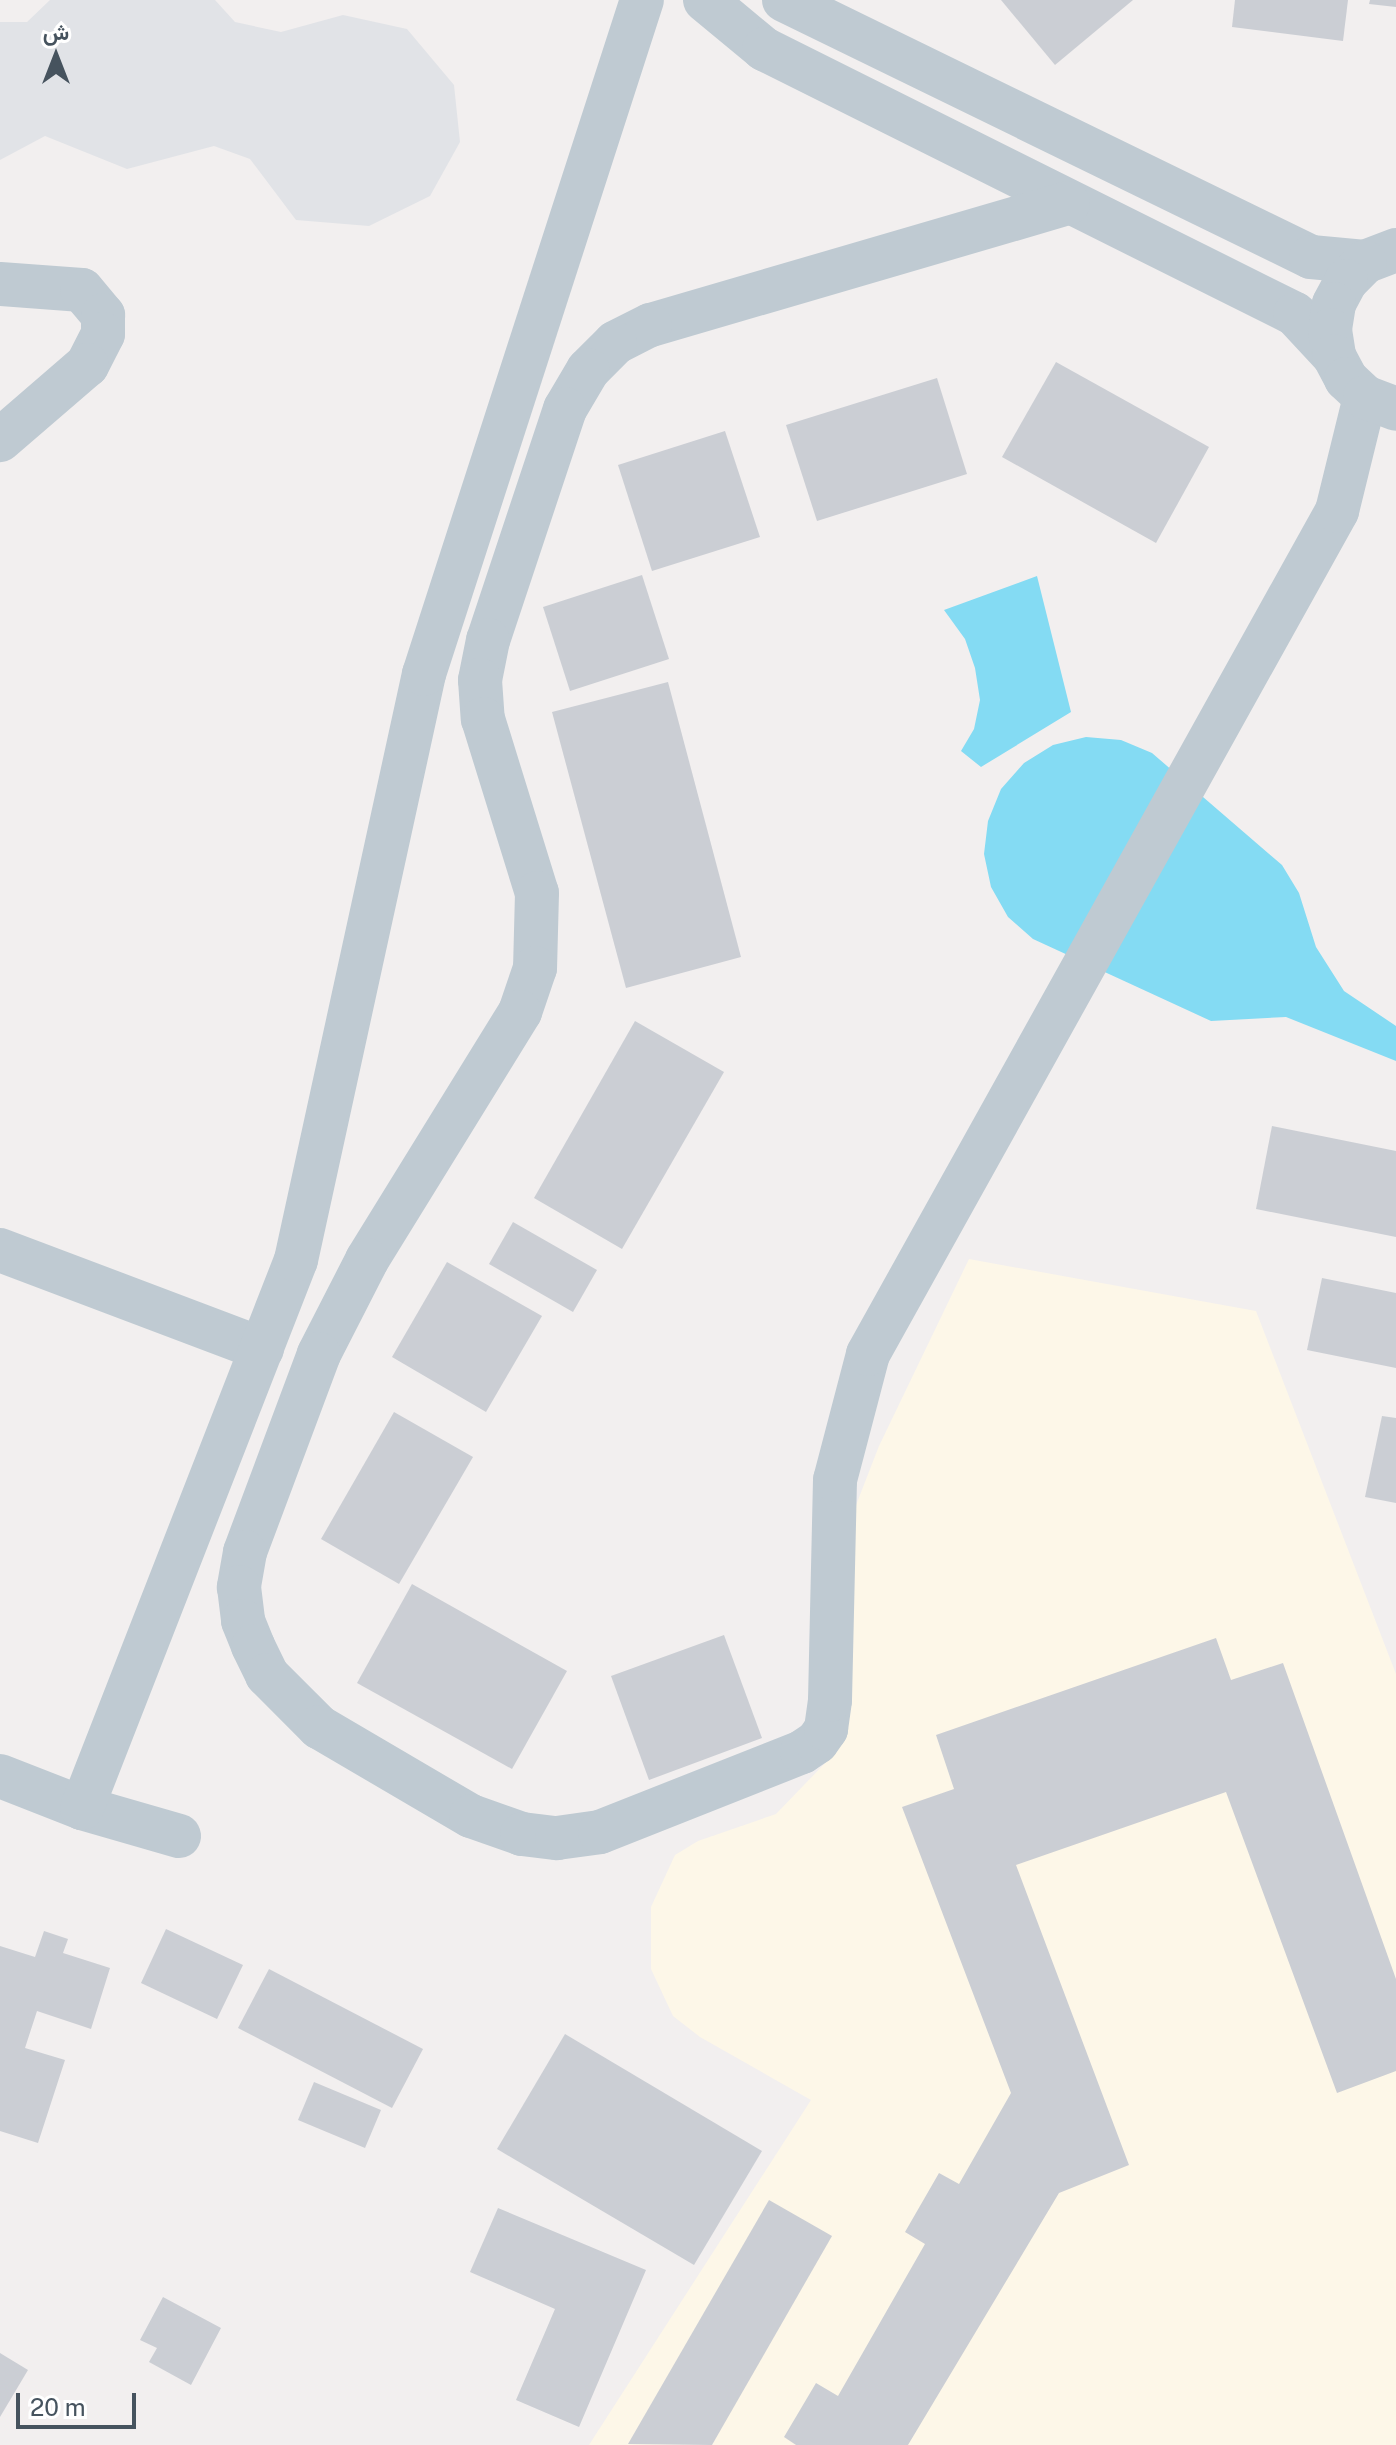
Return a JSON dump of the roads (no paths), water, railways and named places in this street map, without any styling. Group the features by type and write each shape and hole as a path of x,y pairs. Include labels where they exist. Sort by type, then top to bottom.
{"street":[{"path":"82,1808 296,1260 424,674 642,0"},
{"path":"705,0 764,49 1295,314 1334,356 1346,379 1380,403 1337,511 868,1354 835,1480 830,1700 826,1729 817,1742 802,1752 600,1832 557,1838 522,1834 471,1816 319,1727 267,1675 243,1621 239,1587 245,1552 319,1354 367,1260 520,1012 535,968 537,893 483,719 480,680 488,640 565,409 588,370 615,343 650,325 1068,203"},
{"path":"784,0 1311,257 1380,256"},
{"path":"1334,356 1334,304 1346,281 1380,256"},
{"path":"0,284 82,290 103,315 103,334 87,365 0,440"},
{"path":"0,1250 262,1349"},
{"path":"0,1776 82,1808 179,1836"}],"water":[{"path":"1037,576 1071,712 981,767 961,751 974,729 980,700 975,668 965,639 944,610"},
{"path":"1086,737 1121,740 1152,753 1282,865 1299,893 1316,947 1344,991 1396,1026 1396,1061 1286,1017 1211,1021 1033,939 1008,917 991,887 984,854 988,821 1001,789 1024,763 1053,745"}]}
